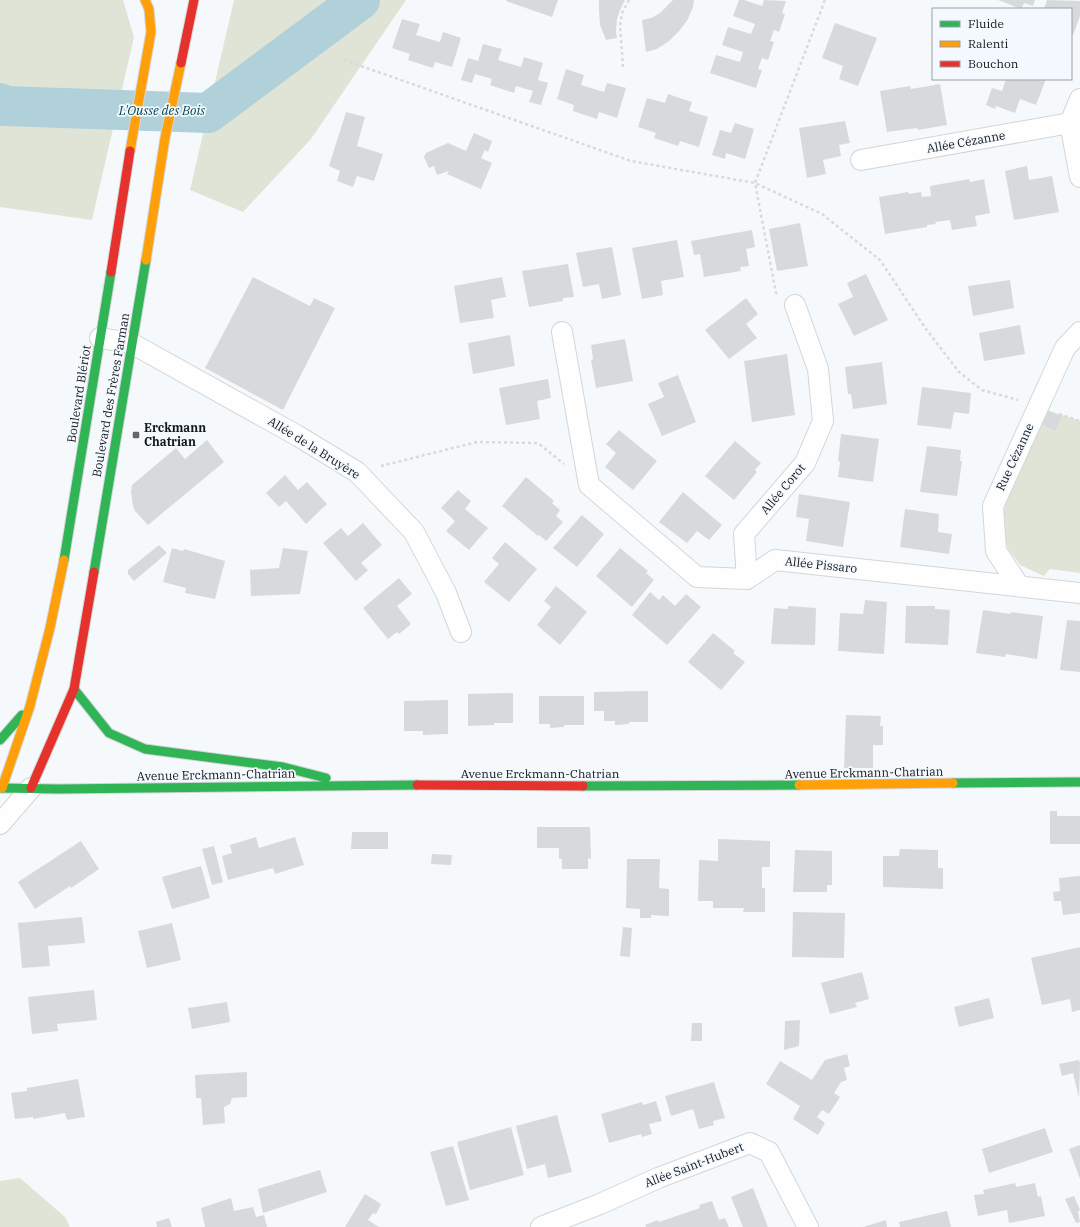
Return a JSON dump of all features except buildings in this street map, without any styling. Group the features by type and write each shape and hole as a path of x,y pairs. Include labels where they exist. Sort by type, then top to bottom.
{"street":[{"name":"Boulevard Blériot","path":"1,788 33,707 67,548 132,136 151,32 149,9 145,0"},
{"name":"Boulevard des Frères Farman","path":"31,788 74,689 165,138 173,94 194,0"},
{"path":"1080,99 1070,123 1080,177"},
{"name":"Allée Cézanne","path":"861,160 1070,123"},
{"name":"Allée Corot","path":"747,579 744,534 805,463 823,421 818,369 795,305"},
{"path":"562,332 589,485 697,577 747,579"},
{"name":"Rue Cézanne","path":"1019,586 996,551 992,506 1066,348 1080,332"},
{"name":"Allée de la Bruyère","path":"100,338 131,343 298,436 357,472 414,532 446,593 461,632"},
{"name":"Allée Pissaro","path":"747,579 775,560 1080,593"},
{"path":"74,689 109,733 145,749 283,767 354,785"},
{"path":"0,740 33,707"},
{"path":"56,713 65,710"},
{"name":"Avenue Erckmann-Chatrian","path":"1,788 58,789 354,785 733,786 1080,782"},
{"path":"0,817 1,788"},
{"path":"0,824 31,788"},
{"name":"Allée Saint-Hubert","path":"541,1227 600,1204 658,1178 750,1143 769,1152 808,1227"}],"path":[{"path":"623,67 620,26 622,13 629,0"},
{"path":"795,305 776,293 755,183 825,0"},
{"path":"344,60 631,161 755,183 822,214 880,260 926,329 959,372 982,390 1007,396 1080,421"},
{"path":"357,472 477,442 538,443 589,485"}],"shaded area":[{"path":"0,0 123,0 134,37 92,220 0,207"},
{"path":"234,0 406,0 311,139 243,212 190,190"},
{"path":"1047,410 1080,421 1080,573 1050,569 1044,576 1020,565 1008,549 1003,534 1003,516 1006,502"},
{"path":"20,1178 65,1217 70,1227 0,1227 0,1181"}],"waterway":[{"name":"L'Ousse des Bois","path":"0,103 5,106 208,113 360,0"}],"traffic: fast":[{"path":"94,572 146,260"},
{"path":"64,560 111,272"},
{"path":"74,689 109,733 145,749 283,767 326,778"},
{"path":"0,740 22,715"},
{"path":"953,783 1080,782"},
{"path":"0,788 58,789 417,785"},
{"path":"583,786 799,785"}],"traffic: slow":[{"path":"130,151 151,32 149,9 145,0"},
{"path":"146,260 165,138 181,63"},
{"path":"2,788 30,706 50,628 64,560"},
{"path":"799,785 953,783"}],"traffic: jam":[{"path":"181,63 194,0"},
{"path":"111,272 130,151"},
{"path":"31,788 74,689 94,572"},
{"path":"417,785 583,786"}],"place":[{"name":"Erckmann Chatrian","path":"136,435"}]}
